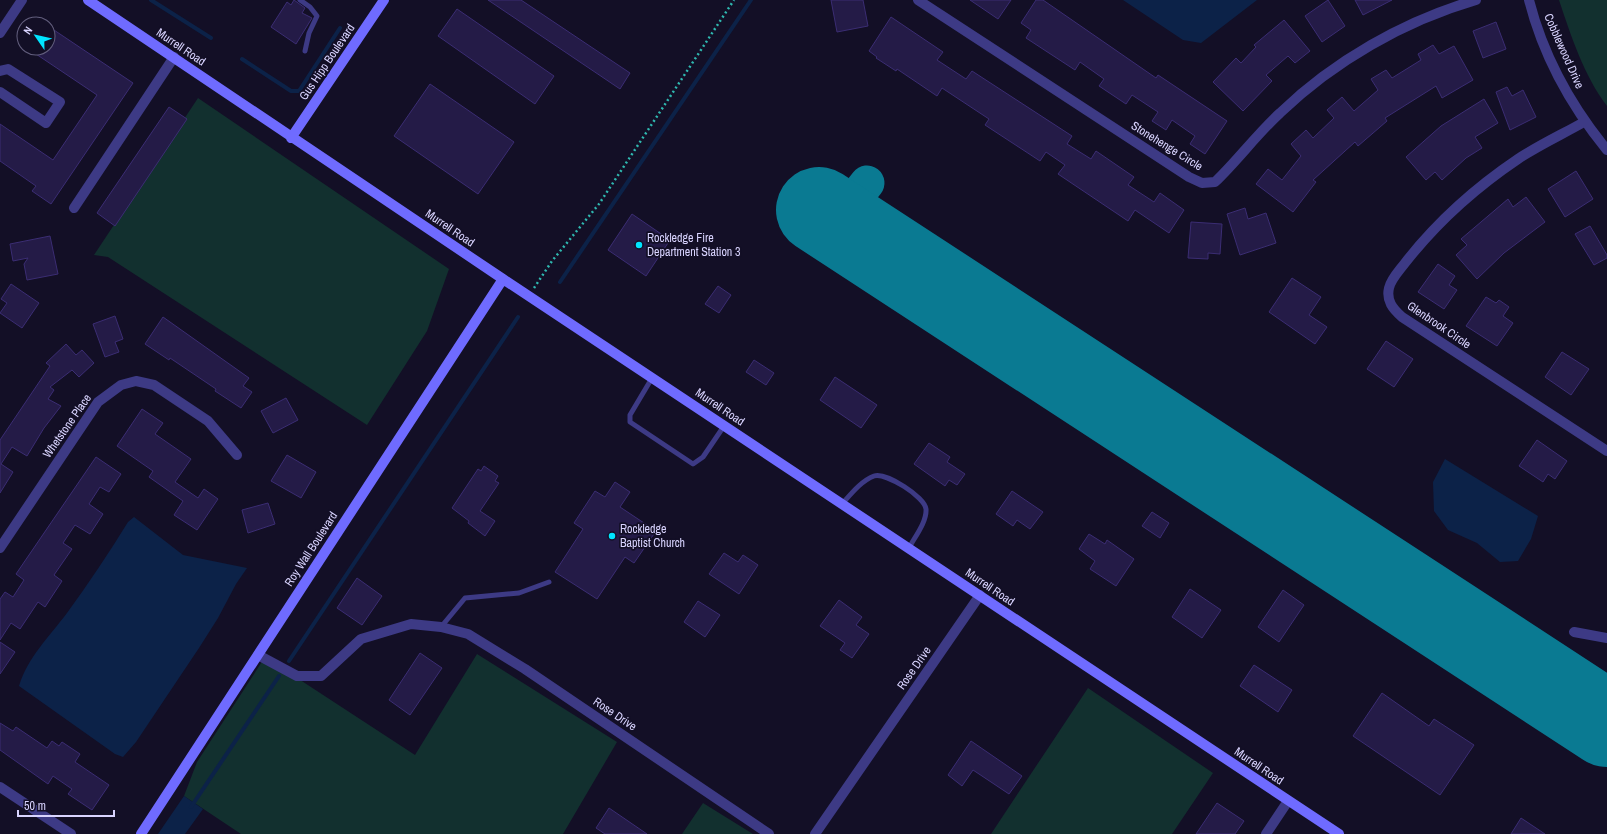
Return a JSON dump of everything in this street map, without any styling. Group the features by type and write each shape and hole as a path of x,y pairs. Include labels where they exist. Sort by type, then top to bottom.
{"street":[{"path":"0,33 22,0"},
{"name":"Murrell Road","path":"88,0 502,279 1339,834"},
{"name":"Gus Hipp Boulevard","path":"291,138 384,0"},
{"name":"Stonehenge Circle","path":"918,0 1189,177 1202,183 1215,182 1280,112 1343,63 1401,28 1443,9 1476,0"},
{"name":"Cobblewood Drive","path":"1529,0 1533,14 1560,81 1584,122 1607,150"},
{"path":"74,208 174,57"},
{"path":"0,71 8,69 60,102 46,123 0,92"},
{"name":"Glenbrook Circle","path":"1584,122 1519,158 1470,194 1441,220 1393,279 1388,288 1388,298 1392,308 1402,317 1607,451"},
{"name":"Roy Wall Boulevard","path":"142,834 502,279"},
{"name":"Whetstone Place","path":"0,548 98,402 121,385 136,381 154,385 208,421 237,455"},
{"name":"Rose Drive","path":"815,834 980,596"},
{"name":"Rose Drive","path":"258,655 297,676 321,676 361,639 411,624 441,627 468,634 525,669 769,834"},
{"path":"1574,632 1607,638"},
{"path":"0,787 71,834"},
{"path":"1266,834 1288,801"}],"lane":[{"path":"300,0 310,7 317,16 308,33 305,51"},
{"path":"652,378 630,415 630,422 674,452 693,464 702,457 724,426"},
{"path":"842,504 855,489 876,475 886,476 913,492 923,501 926,508 925,518 909,548"},
{"path":"441,627 465,598 519,593 549,582"}],"path":[{"path":"528,296 552,261 599,204 734,0"}],"green space":[{"path":"1559,0 1607,0 1607,106 1591,82 1585,69 1573,41"},
{"path":"198,98 449,269 427,331 367,425 108,257 94,255"},
{"path":"477,654 617,742 563,834 241,834 184,796 197,762 265,657 415,755"},
{"path":"1088,688 1213,773 1172,834 991,834"},
{"path":"703,803 753,834 682,834"}],"water":[{"path":"1123,0 1257,0 1201,43 1183,40"},
{"path":"1445,459 1538,516 1531,539 1518,561 1500,562 1477,543 1448,530 1434,511 1433,482"},
{"path":"134,517 183,555 247,568 236,584 218,618 199,648 136,742 123,757 115,754 19,686 33,656 83,591 128,522"},
{"path":"184,796 203,809 185,834 158,834"}],"building":[{"path":"294,0 305,8 302,13 312,18 296,44 271,27 287,2 291,5"},
{"path":"488,0 521,0 630,73 620,89"},
{"path":"831,0 863,0 868,26 837,32"},
{"path":"970,0 1011,0 998,19"},
{"path":"1036,0 1043,0 1156,78 1158,75 1227,121 1205,154 1190,144 1195,136 1172,120 1166,130 1152,121 1158,112 1132,95 1126,104 1099,86 1104,79 1080,62 1075,70 1026,38 1031,30 1021,23"},
{"path":"1328,0 1345,26 1322,42 1305,16"},
{"path":"1355,0 1392,0 1363,15"},
{"path":"457,9 554,76 535,104 438,36"},
{"path":"891,17 943,52 937,60 966,79 972,71 1072,136 1067,144 1091,159 1096,151 1134,177 1128,185 1154,202 1160,193 1184,210 1169,233 1135,210 1128,221 1058,174 1065,165 1046,152 1040,161 985,125 989,119 942,88 937,96 897,69 896,71 876,58 877,57 869,51"},
{"path":"1284,20 1310,51 1295,63 1288,56 1266,75 1272,81 1243,111 1213,82 1236,58 1241,63 1256,47 1254,45"},
{"path":"1496,22 1506,49 1483,58 1473,31"},
{"path":"56,31 133,83 51,204 32,191 36,186 0,161 0,124 53,160 97,95 39,56 56,56"},
{"path":"1433,45 1439,54 1454,46 1473,80 1442,98 1436,86 1385,118 1387,121 1358,146 1355,142 1313,180 1316,182 1293,212 1256,184 1268,169 1282,180 1301,156 1291,144 1306,130 1313,138 1334,118 1327,110 1342,97 1354,111 1378,90 1371,79 1386,70 1392,78 1421,60 1418,54"},
{"path":"430,84 514,142 478,194 394,136"},
{"path":"1507,87 1512,96 1523,90 1536,117 1510,130 1496,92"},
{"path":"1484,99 1498,123 1475,137 1482,148 1466,158 1442,180 1435,172 1426,180 1406,157 1441,126"},
{"path":"169,107 187,119 115,226 97,213"},
{"path":"1576,171 1593,199 1565,217 1548,189"},
{"path":"1526,197 1545,222 1504,253 1477,279 1456,255 1467,245 1461,239 1508,199 1513,207"},
{"path":"1245,208 1248,219 1266,213 1276,243 1240,255 1227,214"},
{"name":"Rockledge Fire Department Station 3","path":"632,214 670,240 646,276 608,250"},
{"path":"1191,222 1222,224 1220,254 1208,253 1208,259 1188,258"},
{"path":"1590,226 1607,255 1607,258 1594,265 1575,234"},
{"path":"50,236 58,274 27,280 24,264 28,258 13,261 10,244"},
{"path":"1438,264 1455,276 1449,285 1457,290 1444,309 1418,292"},
{"path":"1292,278 1321,297 1309,315 1327,327 1315,344 1269,312"},
{"path":"11,284 39,303 22,328 0,313 7,303 1,299"},
{"path":"718,286 731,295 719,313 705,304"},
{"path":"1486,297 1496,303 1499,300 1509,307 1503,316 1513,323 1497,346 1466,326"},
{"path":"115,316 123,339 115,342 119,352 105,357 93,324"},
{"path":"163,317 249,378 243,386 252,392 241,408 170,358 169,360 145,344"},
{"path":"1386,341 1413,359 1394,387 1367,369"},
{"path":"66,344 76,355 82,350 94,363 79,377 72,370 50,387 54,390 48,399 61,406 44,428 27,456 12,447 1,464 13,472 0,493 0,440 50,366 46,363"},
{"path":"1562,352 1589,369 1571,395 1545,377"},
{"path":"754,360 774,373 766,385 746,372"},
{"path":"835,377 877,405 861,428 820,400"},
{"path":"286,398 298,420 273,433 261,411"},
{"path":"142,409 163,423 155,434 191,459 175,482 198,498 204,489 218,499 197,530 174,515 183,501 149,477 153,471 117,446"},
{"path":"1537,440 1567,461 1555,479 1548,474 1543,482 1519,466"},
{"path":"929,443 950,457 947,462 965,474 957,485 949,480 945,486 914,464"},
{"path":"287,455 316,472 301,498 271,481"},
{"path":"96,457 121,474 109,492 100,487 89,504 103,514 90,534 75,525 63,543 72,549 54,575 62,581 45,607 38,602 20,629 11,623 0,640 0,599 5,592 13,597 24,580 16,574"},
{"path":"484,466 498,476 495,481 499,483 480,511 495,521 485,536 452,508 478,469 481,471"},
{"path":"615,482 630,492 620,507 656,531 634,563 625,557 597,599 555,572 583,529 574,523 595,491 605,497"},
{"path":"1012,491 1043,512 1030,529 1017,520 1013,526 996,514"},
{"path":"268,503 275,524 248,533 242,510"},
{"path":"1152,512 1169,523 1160,538 1142,526"},
{"path":"1089,534 1105,544 1107,540 1134,559 1116,586 1090,569 1095,561 1079,549"},
{"path":"724,553 738,562 743,555 758,565 739,594 709,574"},
{"path":"357,578 382,596 362,625 337,608"},
{"path":"1190,589 1221,610 1202,638 1172,617"},
{"path":"1283,590 1304,605 1279,642 1258,627"},
{"path":"839,600 862,617 856,625 869,634 852,658 840,650 845,643 820,626"},
{"path":"698,601 720,615 705,637 684,622"},
{"path":"0,642 15,652 0,674"},
{"path":"420,653 442,668 410,715 389,700"},
{"path":"1254,665 1292,690 1278,712 1240,686"},
{"path":"1382,693 1429,726 1434,719 1474,745 1440,795 1353,736"},
{"path":"0,723 13,731 16,727 47,748 52,741 59,746 62,742 80,754 75,762 109,785 92,810 68,794 72,789 53,776 48,784 0,750"},
{"path":"971,741 1022,776 1009,794 973,770 962,786 948,775"},
{"path":"1217,803 1244,821 1235,834 1196,834"},
{"path":"609,808 647,834 605,834 596,828"},
{"path":"1521,818 1545,834 1511,834"}],"waterway":[{"path":"151,0 211,38"},
{"path":"560,282 751,0"},
{"path":"242,59 291,91 299,91 340,28"},
{"path":"289,661 518,317"},
{"path":"191,807 279,676"}],"taxiway":[{"path":"837,221 867,183"}],"runway":[{"path":"819,210 1607,724"}],"place":[{"name":"Rockledge Fire Department Station 3","path":"639,245"},
{"name":"Rockledge Baptist Church","path":"612,536"}]}
